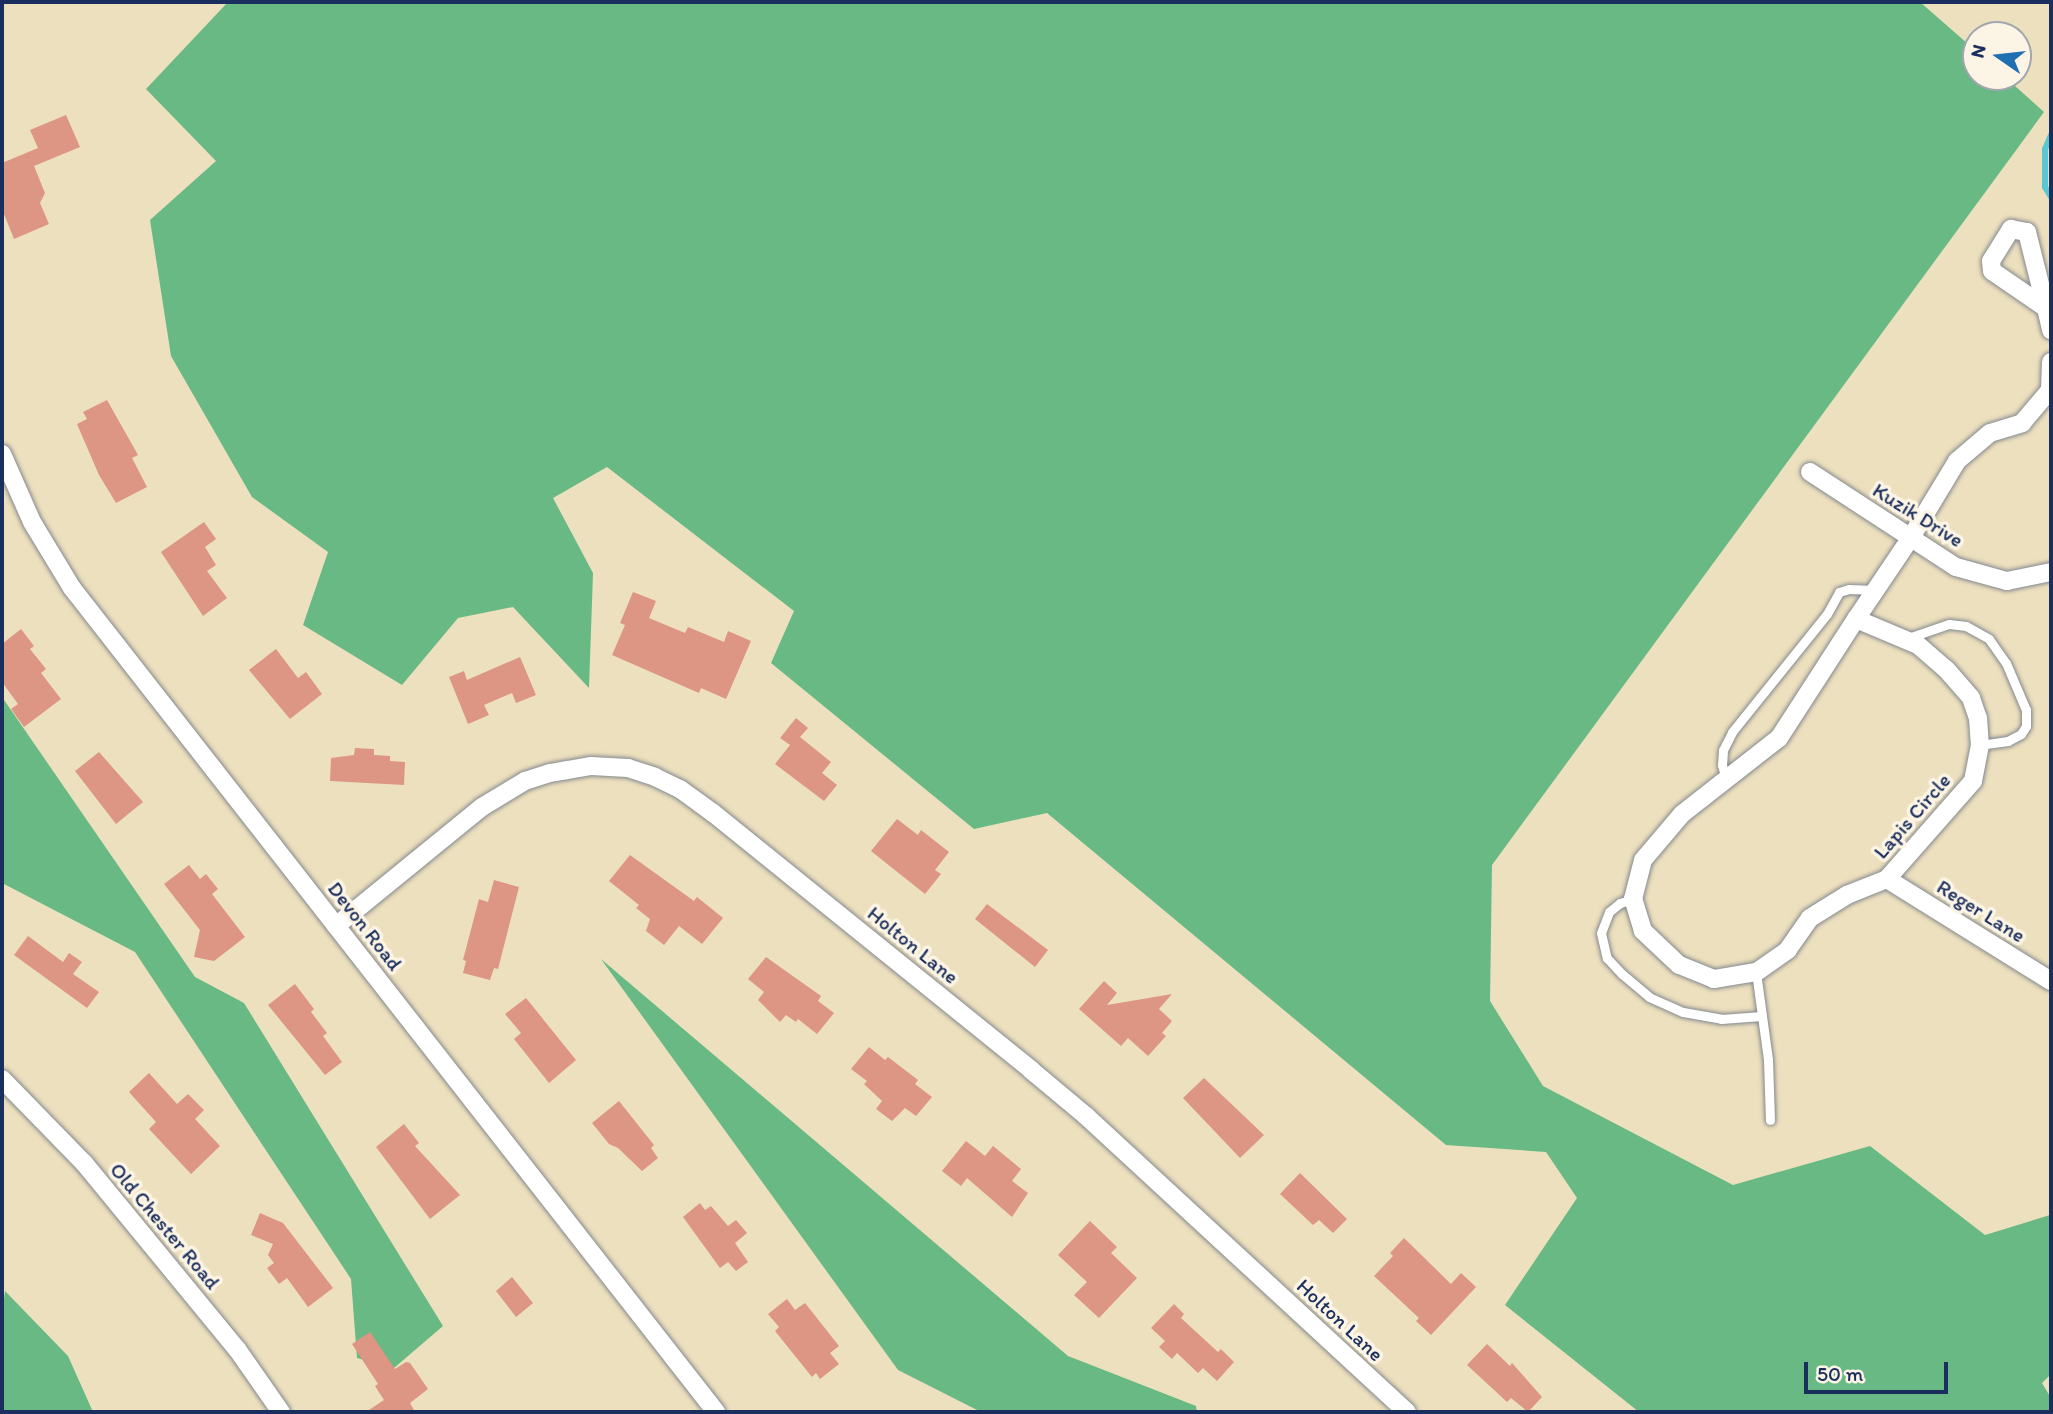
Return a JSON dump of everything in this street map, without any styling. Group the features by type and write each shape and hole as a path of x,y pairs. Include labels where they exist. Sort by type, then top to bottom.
{"street":[{"path":"2046,308 2051,330"},
{"path":"1633,899 1643,860 1682,814 1779,738 1910,539 1956,461 1990,433 2022,424 2050,390 2051,362"},
{"name":"Devon Road","path":"2,454 32,522 72,588 716,1412"},
{"name":"Kuzik Drive","path":"1810,472 1956,567 2007,581 2051,572"},
{"name":"Lapis Circle","path":"1633,899 1643,930 1679,965 1714,979 1756,972 1788,950 1811,918 1847,895 1886,879 1973,780 1980,745 1978,718 1970,698 1946,669 1906,638 1856,619"},
{"name":"Holton Lane","path":"336,926 482,807 525,781 550,773 591,766 628,768 655,777 680,789 713,813 1040,1077 1408,1412"},
{"name":"Reger Lane","path":"1886,879 2051,981"},
{"name":"Old Chester Road","path":"2,1079 84,1163 237,1349 281,1412"}],"lane":[{"path":"1726,779 1722,765 1723,750 1732,732 1827,614 1839,592 1849,589 1875,590"},
{"path":"1906,638 1948,624 1966,626 1989,639 2006,663 2026,710 2026,726 2021,734 2008,741 1980,745"},
{"path":"1633,899 1620,903 1609,912 1601,933 1607,958 1622,974 1649,997 1683,1013 1721,1019 1762,1016"},
{"path":"1756,972 1768,1060 1770,1120"}],"green space":[{"path":"228,2 1920,2 1962,39 1962,91 2021,91 2044,112 1492,865 1490,1001 1543,1086 1733,1185 1870,1146 1985,1235 2050,1215 2051,1374 2042,1383 2051,1398 2051,1412 1639,1412 1505,1305 1577,1198 1546,1152 1446,1145 1047,813 974,829 771,663 794,611 607,467 553,498 593,573 589,688 513,607 458,618 402,685 303,625 328,552 252,497 171,356 150,220 216,161 146,89"},
{"path":"2,697 195,977 244,1003 443,1326 394,1368 357,1358 351,1279 135,952 2,883"},
{"path":"601,959 1068,1356 1196,1406 1197,1412 981,1412 898,1370"},
{"path":"5,1291 68,1356 93,1412 3,1412 2,1316"}],"building":[{"path":"66,115 80,147 34,166 45,193 40,203 49,224 14,239 2,209 2,163 38,148 30,130"},
{"path":"107,400 138,455 132,458 147,487 116,503 99,475 77,424 87,419 83,412"},
{"path":"204,522 216,539 205,547 216,565 207,571 227,598 203,616 161,552"},
{"path":"633,592 656,601 649,618 685,633 688,627 724,642 728,631 751,641 726,699 701,688 699,693 612,655 625,625 620,623"},
{"path":"21,629 34,646 30,649 46,669 41,673 61,699 24,727 11,709 18,704 2,682 2,644"},
{"path":"276,649 298,678 306,672 322,694 290,719 249,670"},
{"path":"520,657 536,695 516,703 512,693 484,705 489,715 468,724 449,677 464,671 467,680"},
{"path":"796,718 808,728 800,737 831,762 822,773 837,785 824,801 775,764 790,745 780,738"},
{"path":"355,748 374,749 374,755 390,756 390,761 405,762 404,785 330,781 331,758 354,755"},
{"path":"99,752 143,802 116,824 75,771"},
{"path":"897,819 918,835 921,830 949,852 935,870 941,874 925,894 871,851"},
{"path":"630,855 694,901 697,897 723,918 702,944 679,926 664,945 646,931 650,919 636,908 639,905 609,881"},
{"path":"189,865 200,879 206,874 218,889 212,894 245,937 214,961 194,957 200,930 164,884"},
{"path":"494,880 519,887 498,969 494,968 490,980 463,973 466,961 463,960 479,899 488,902"},
{"path":"987,904 1048,950 1035,967 975,919"},
{"path":"28,936 63,962 69,953 82,962 73,974 99,992 87,1008 14,955"},
{"path":"766,957 821,996 818,1001 834,1013 817,1034 798,1019 796,1022 786,1015 780,1022 758,1000 764,992 748,979"},
{"path":"1104,981 1117,993 1107,1005 1172,994 1159,1009 1172,1021 1162,1033 1166,1036 1148,1056 1128,1038 1121,1046 1079,1009"},
{"path":"295,984 314,1009 311,1012 327,1033 323,1036 342,1062 325,1075 268,1005"},
{"path":"526,998 576,1060 549,1083 514,1039 521,1033 505,1014"},
{"path":"869,1047 885,1060 888,1057 918,1080 915,1084 932,1097 916,1116 905,1108 892,1121 876,1109 882,1101 864,1084 867,1081 851,1069"},
{"path":"149,1073 177,1104 188,1094 204,1110 195,1119 220,1146 191,1174 149,1129 156,1122 129,1092"},
{"path":"1204,1078 1264,1135 1240,1158 1183,1098"},
{"path":"619,1101 654,1145 651,1148 658,1158 642,1171 618,1148 609,1144 592,1123"},
{"path":"404,1124 419,1143 415,1146 460,1195 430,1219 376,1147"},
{"path":"966,1141 985,1156 993,1146 1021,1169 1012,1181 1028,1193 1012,1217 967,1178 961,1186 942,1171"},
{"path":"1300,1173 1347,1219 1333,1233 1319,1220 1313,1225 1280,1194"},
{"path":"700,1203 705,1210 711,1206 728,1226 736,1220 747,1233 735,1243 748,1262 736,1271 728,1262 720,1268 683,1217"},
{"path":"260,1213 283,1223 333,1288 308,1307 287,1278 279,1284 267,1268 274,1263 268,1255 273,1244 251,1235"},
{"path":"1090,1221 1117,1247 1111,1253 1137,1278 1099,1318 1074,1295 1087,1282 1058,1255"},
{"path":"1404,1238 1451,1284 1461,1273 1476,1287 1431,1335 1416,1321 1419,1318 1374,1276 1393,1256 1390,1253"},
{"path":"512,1277 533,1303 516,1317 496,1291"},
{"path":"787,1299 795,1310 805,1303 839,1346 830,1353 839,1364 820,1379 816,1373 812,1377 775,1331 779,1327 768,1314"},
{"path":"1174,1304 1184,1314 1181,1318 1218,1352 1221,1349 1234,1362 1217,1381 1203,1368 1198,1373 1177,1353 1172,1359 1159,1347 1165,1341 1151,1328"},
{"path":"370,1332 395,1369 406,1362 410,1363 428,1389 410,1403 415,1412 366,1412 384,1400 375,1386 378,1384 352,1344"},
{"path":"1487,1344 1510,1366 1512,1363 1542,1397 1528,1412 1511,1398 1507,1402 1467,1365"}],"waterway":[{"path":"2051,135 2045,149 2045,187 2051,197"}]}
